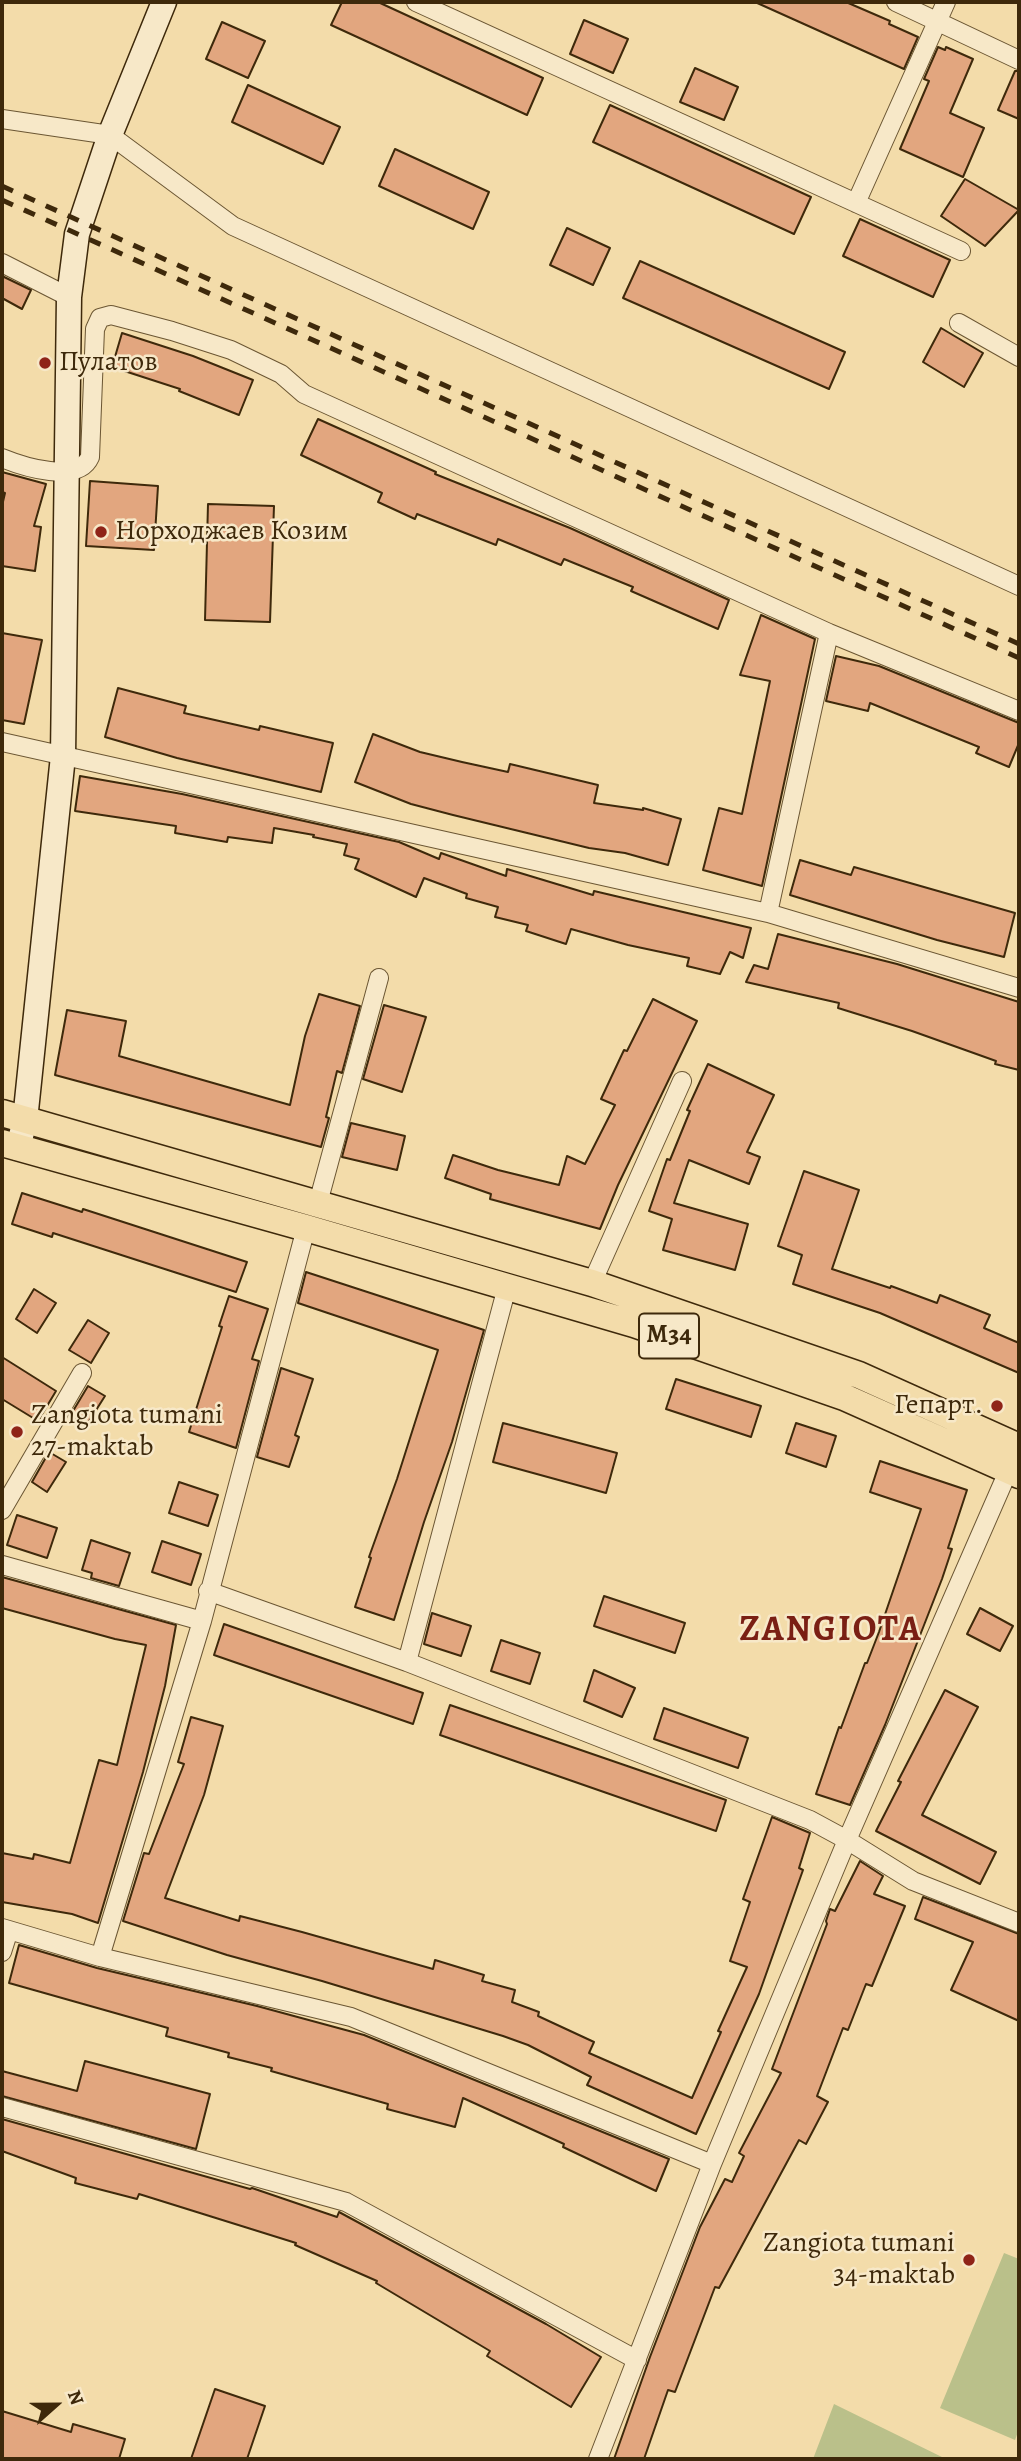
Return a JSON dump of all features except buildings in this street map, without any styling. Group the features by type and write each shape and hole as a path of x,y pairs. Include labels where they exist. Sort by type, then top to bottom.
{"main road":[{"path":"10,1146 63,756 69,297 76,234 110,135 164,2"},
{"name":"M34","path":"13,1116 592,1283 859,1375 1017,1457"},
{"name":"M34","path":"10,1146 306,1228 634,1324 797,1380 900,1421 1017,1457"}],"street":[{"path":"416,2 961,251"},
{"path":"896,2 1019,60"},
{"path":"856,203 946,2"},
{"path":"2,119 110,135 233,226 1019,586"},
{"path":"2,263 69,297"},
{"path":"2,458 66,474 87,463 90,457 94,329 100,318 111,315 231,350 281,374 304,394 829,633 1019,711"},
{"path":"959,323 1019,358"},
{"path":"768,913 829,633"},
{"path":"2,742 768,913 1019,988"},
{"path":"318,1203 379,978"},
{"path":"592,1283 682,1081"},
{"path":"100,1957 202,1621 306,1228"},
{"path":"407,1662 508,1287"},
{"path":"2,1510 82,1373"},
{"path":"598,2459 712,2164 848,1840 1017,1457"},
{"path":"2,1564 202,1621"},
{"path":"208,1591 407,1662 810,1820 848,1840 913,1881 1019,1923"},
{"path":"2,1952 5,1929 100,1957 351,2017 712,2164"},
{"path":"2,2107 346,2202 637,2360"}],"green space":[{"path":"1004,2253 1019,2259 1019,2429 1015,2440 940,2408"},
{"path":"834,2404 946,2459 813,2459"}],"railway":[{"path":"2,186 1019,644"},
{"path":"2,200 1019,658"}],"place":[{"name":"Пулатов","path":"45,363"},
{"name":"Норходжаев Козим","path":"101,532"},
{"name":"Гепарт.","path":"997,1406"},
{"name":"Zangiota tumani 27-maktab","path":"17,1432"},
{"name":"Zangiota tumani 34-maktab","path":"969,2260"}],"district":[{"name":"ZANGIOTA","path":"831,1631"}]}
